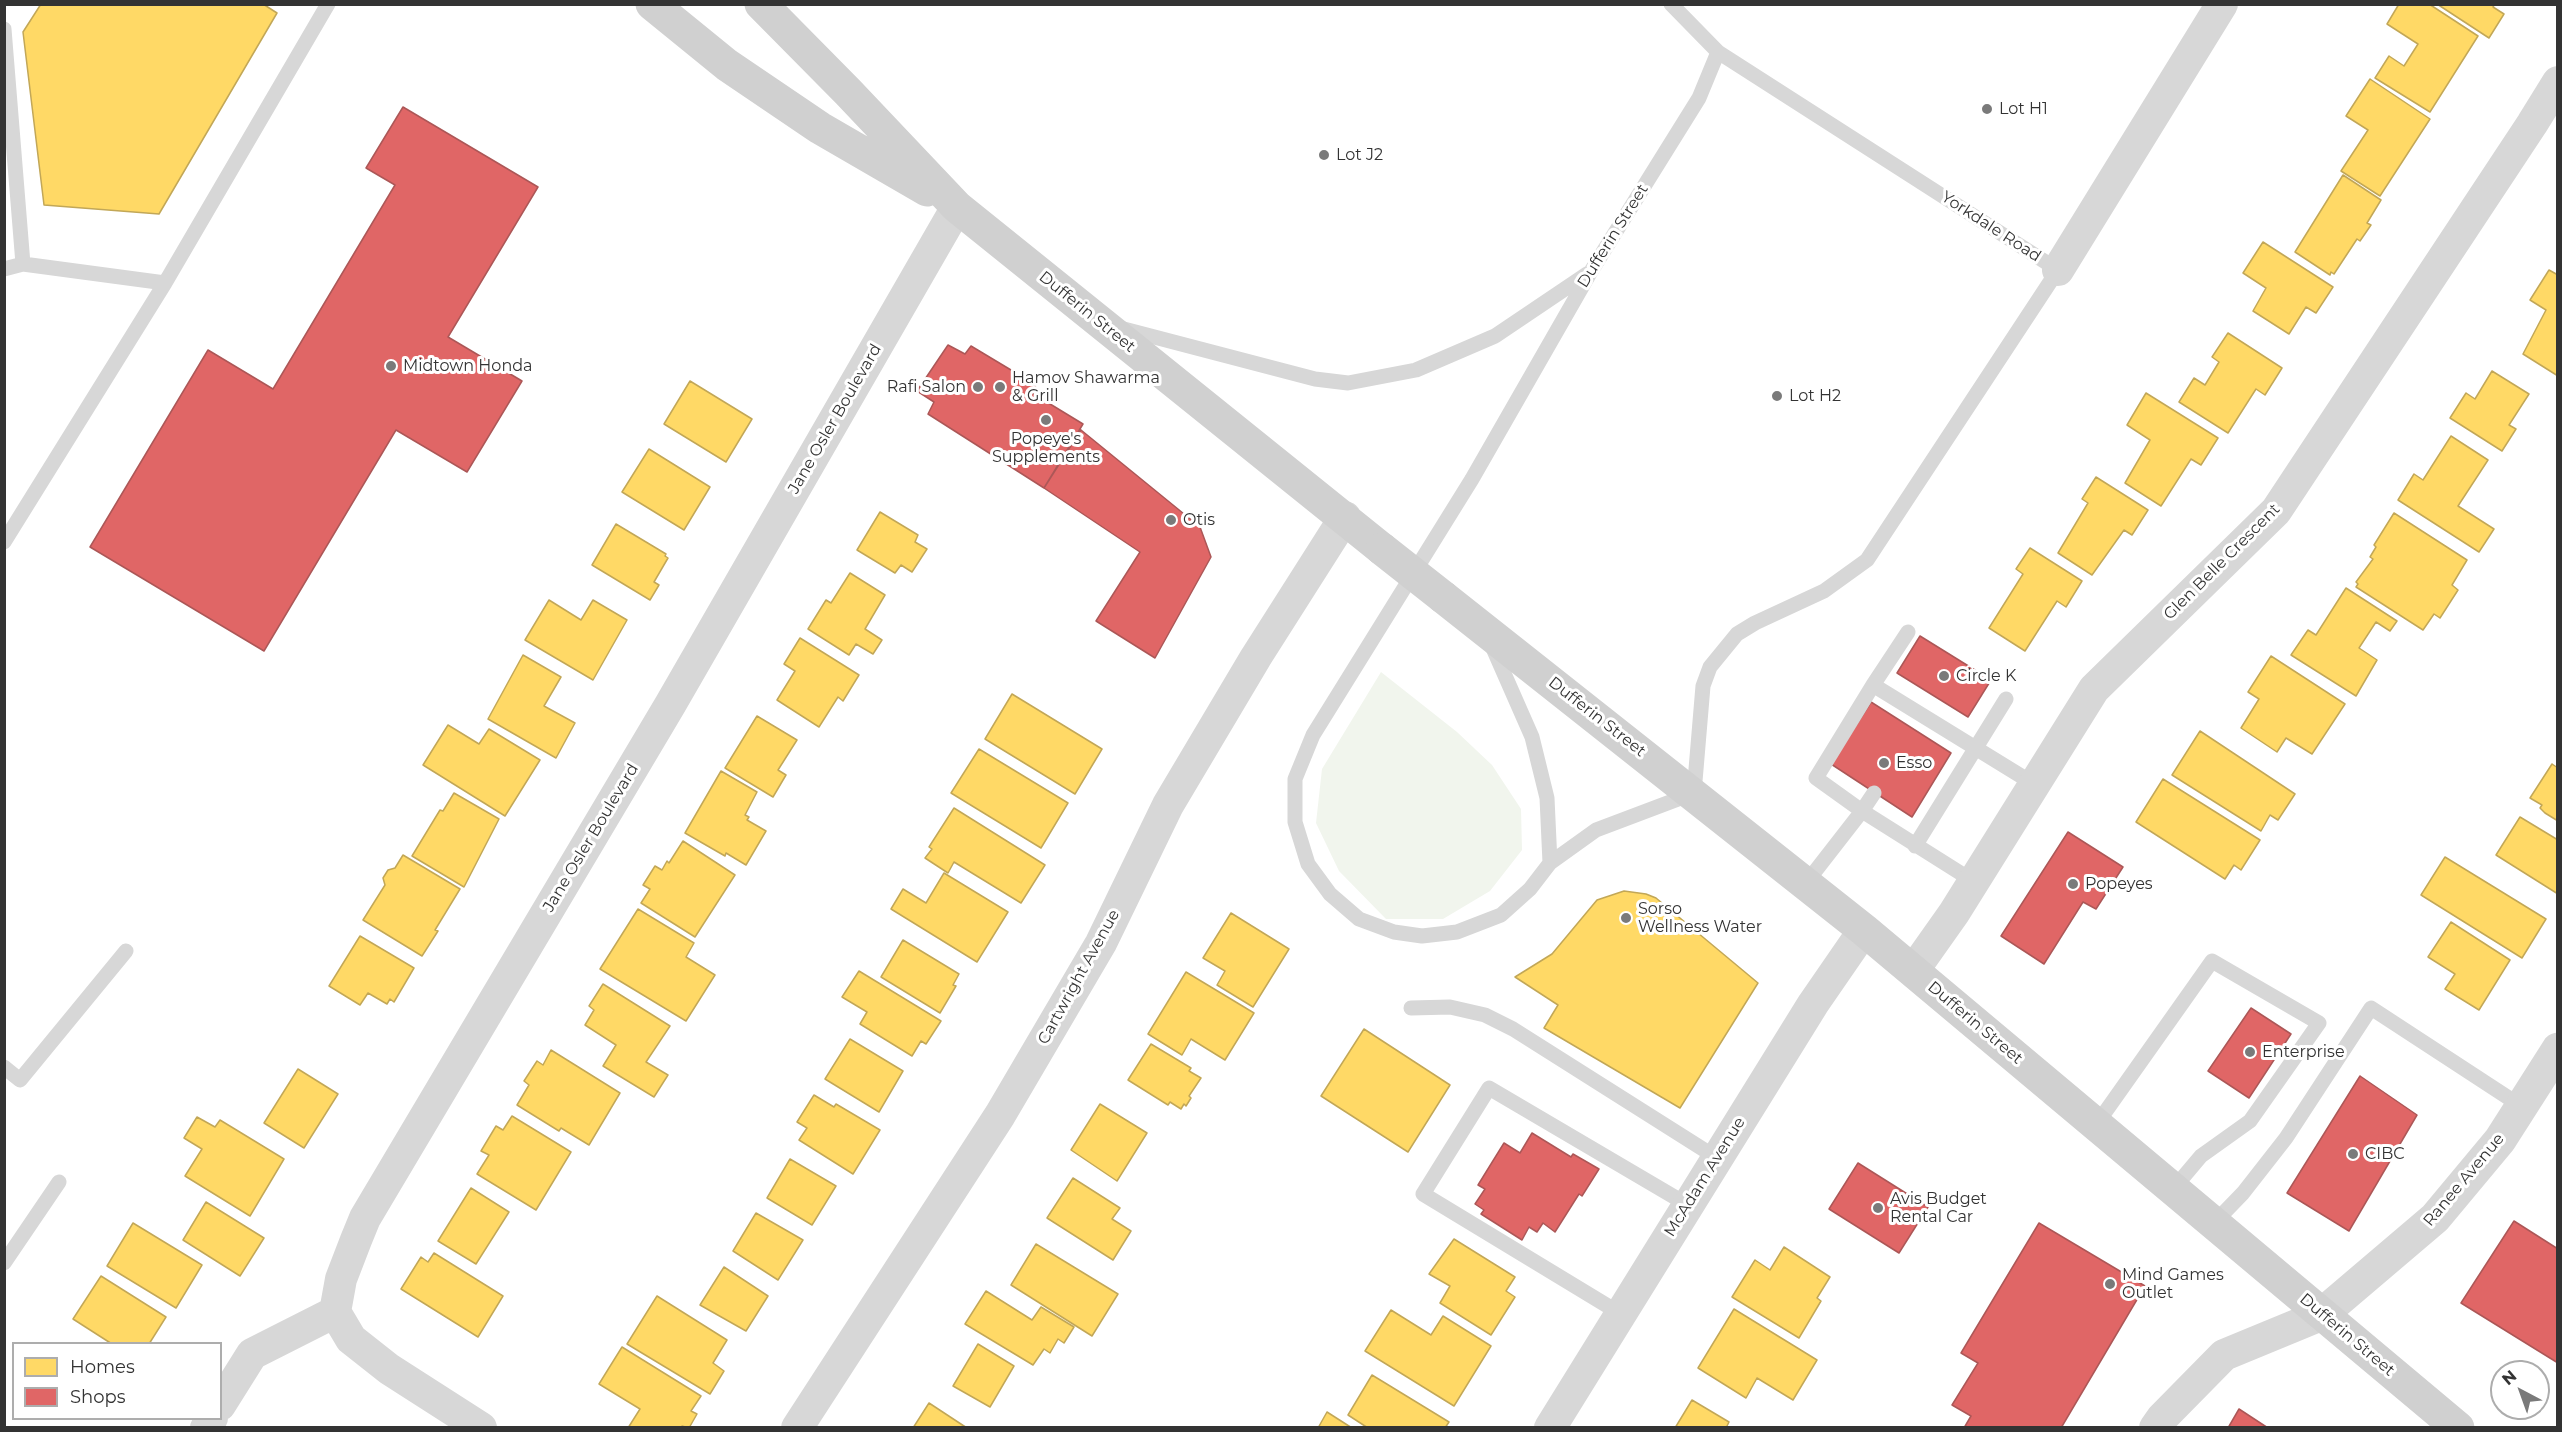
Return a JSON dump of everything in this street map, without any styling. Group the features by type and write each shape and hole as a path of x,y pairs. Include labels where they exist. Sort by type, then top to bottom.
{"main road":[{"name":"Dufferin Street","path":"761,4 957,207 1382,549 1484,627 1864,930 2458,1428"},
{"name":"Dufferin Street","path":"669,10 727,65 820,128 957,207"}],"street":[{"name":"Yorkdale Road","path":"2058,270 2223,4"},
{"name":"Glen Belle Crescent","path":"1913,971 1973,881 2094,689 2276,512 2558,82"},
{"name":"Jane Osler Boulevard","path":"334,1312 341,1279 365,1218 670,705 957,207"},
{"name":"Cartwright Avenue","path":"797,1428 1000,1116 1101,943 1168,805 1256,657 1345,518"},
{"name":"McAdam Avenue","path":"1550,1428 1813,1004 1864,930"},
{"name":"Ranee Avenue","path":"2321,1315 2435,1218 2500,1140 2558,1048"},
{"path":"222,1402 252,1354 334,1312 351,1339 389,1369 481,1428"},
{"path":"2155,1428 2224,1355 2321,1315"}],"lane":[{"path":"4,542 165,283 328,4"},
{"name":"Yorkdale Road","path":"1671,4 1718,52 2058,270"},
{"path":"4,29 23,264"},
{"name":"Dufferin Street","path":"1694,793 1596,830 1550,863 1530,889 1501,915 1457,932 1422,936 1394,932 1359,919 1330,894 1308,864 1295,822 1295,780 1313,735 1472,479 1590,273 1699,98 1718,52"},
{"path":"4,268 23,264 165,283"},
{"path":"1694,793 1703,686 1710,667 1737,634 1755,623 1824,591 1867,560 2058,270"},
{"path":"1101,323 1315,379 1348,383 1416,370 1495,336 1590,273"},
{"path":"1484,627 1532,737 1547,798 1550,863"},
{"path":"1908,632 1816,778 1915,846 1973,881"},
{"path":"1873,686 2034,784"},
{"path":"1915,846 2006,699"},
{"path":"1915,730 1924,717"},
{"path":"1806,883 1874,793"},
{"path":"4,1067 20,1080 126,951"},
{"path":"2096,1125 2212,961 2319,1023 2250,1121 2201,1156 2174,1188"},
{"path":"1411,1008 1450,1007 1485,1015 1513,1029 1717,1158"},
{"path":"2214,1223 2243,1193 2286,1138 2371,1008 2522,1106"},
{"path":"1621,1314 1423,1194 1489,1088 1688,1205"},
{"path":"4,1263 59,1182"}],"shaded area":[{"path":"1381,672 1457,732 1492,765 1521,809 1522,850 1490,891 1443,919 1386,919 1339,871 1316,823 1322,769"}],"building: Homes":[{"path":"41,4 263,4 277,13 159,214 44,205 23,32"},
{"path":"2399,4 2429,4 2478,36 2430,112 2375,78 2389,56 2404,66 2418,44 2387,24"},
{"path":"2437,4 2495,4 2493,7 2504,14 2489,38"},
{"path":"2370,79 2430,119 2380,196 2341,171 2368,130 2346,116"},
{"path":"2343,175 2381,200 2367,223 2371,225 2360,241 2357,239 2334,274 2331,272 2330,275 2295,252"},
{"path":"2263,242 2333,287 2316,313 2306,307 2289,334 2253,311 2266,288 2243,273"},
{"path":"2549,270 2558,275 2558,376 2523,354 2546,310 2530,300"},
{"path":"2228,333 2282,368 2265,395 2256,389 2228,433 2179,402 2194,378 2205,385 2219,362 2212,357"},
{"path":"2492,371 2529,394 2509,425 2516,429 2502,451 2450,418 2466,393 2475,399"},
{"path":"690,381 752,419 726,462 664,424"},
{"path":"2146,393 2218,438 2201,465 2191,459 2161,506 2125,483 2150,440 2127,425"},
{"path":"2451,436 2488,460 2458,506 2494,529 2479,552 2398,500 2414,474 2423,480"},
{"path":"649,449 710,487 684,530 622,492"},
{"path":"2096,477 2148,510 2132,535 2124,530 2092,575 2058,553 2088,503 2082,499"},
{"path":"880,512 918,535 915,542 927,549 912,572 901,565 895,573 857,550"},
{"path":"2394,513 2467,560 2452,585 2458,590 2440,618 2434,614 2423,630 2356,587 2358,584 2356,582 2373,559 2370,557 2376,547 2374,545"},
{"path":"616,524 666,554 668,558 654,582 659,585 650,600 592,565"},
{"path":"2030,548 2082,581 2066,607 2057,601 2025,651 1989,628 2023,574 2016,569"},
{"path":"850,573 885,595 865,629 882,640 873,654 856,644 849,655 808,629 826,600 831,603"},
{"path":"2346,588 2397,621 2390,631 2376,622 2359,648 2377,660 2356,696 2291,655 2308,630 2316,635"},
{"path":"549,600 581,620 593,600 627,620 593,680 525,640"},
{"path":"800,638 859,675 843,701 838,697 819,727 777,700 795,671 784,664"},
{"path":"523,655 561,677 544,706 575,723 556,758 488,719"},
{"path":"2271,656 2345,704 2312,754 2286,738 2277,752 2241,728 2259,699 2248,692"},
{"path":"1012,694 1102,749 1075,794 985,739"},
{"path":"757,716 797,740 778,770 786,775 773,797 725,768"},
{"path":"448,725 479,744 489,729 540,760 505,816 423,765"},
{"path":"2200,731 2295,794 2278,820 2270,815 2261,831 2172,775"},
{"path":"979,749 1068,803 1041,848 951,793"},
{"path":"2552,764 2558,768 2558,821 2540,808 2542,805 2530,798"},
{"path":"721,771 757,792 745,815 749,817 747,820 766,831 746,865 685,833"},
{"path":"2163,779 2260,840 2241,870 2234,865 2225,879 2136,822"},
{"path":"454,793 499,819 464,887 412,856 440,810 443,811"},
{"path":"954,808 1045,865 1021,903 954,862 948,873 925,858 932,849 929,847"},
{"path":"2520,817 2558,840 2558,894 2496,855"},
{"path":"683,841 735,875 695,937 641,903 650,889 643,885 655,866 662,870"},
{"path":"403,855 460,889 422,956 363,920 385,885 383,878 388,870 395,868"},
{"path":"2445,857 2546,919 2522,958 2421,895"},
{"path":"944,873 1008,912 977,962 891,909 903,889 926,903"},
{"path":"1624,891 1656,898 1758,983 1680,1108 1544,1028 1558,1005 1515,977 1552,954 1597,900"},
{"path":"638,909 694,943 686,957 715,975 686,1021 600,969"},
{"path":"1231,913 1289,949 1253,1007 1217,985 1225,971 1203,958"},
{"path":"2451,922 2510,960 2479,1010 2445,989 2455,974 2428,957"},
{"path":"360,936 414,968 394,1002 390,999 387,1004 368,993 360,1005 329,986"},
{"path":"903,940 959,974 953,985 956,986 940,1013 881,977"},
{"path":"859,971 941,1021 926,1044 921,1041 912,1056 860,1024 867,1012 842,997"},
{"path":"1186,972 1254,1013 1225,1060 1191,1039 1182,1055 1148,1034"},
{"path":"603,984 670,1026 646,1062 668,1075 654,1097 603,1066 616,1045 585,1025 594,1010 589,1006"},
{"path":"1364,1029 1450,1085 1408,1152 1321,1096"},
{"path":"850,1039 903,1071 879,1112 825,1079"},
{"path":"1151,1044 1191,1068 1189,1071 1201,1078 1189,1096 1191,1098 1186,1106 1184,1104 1181,1109 1170,1102 1168,1105 1128,1080"},
{"path":"551,1050 620,1093 589,1145 561,1128 559,1131 517,1105 529,1085 524,1081 537,1061 543,1065"},
{"path":"298,1069 338,1094 304,1148 264,1123"},
{"path":"814,1095 834,1107 836,1104 880,1130 853,1174 799,1140 807,1128 797,1122"},
{"path":"1100,1104 1147,1133 1117,1181 1071,1150"},
{"path":"512,1116 571,1152 536,1210 477,1174 489,1155 481,1151 496,1126 503,1130"},
{"path":"197,1117 215,1127 220,1120 284,1159 250,1216 185,1176 202,1149 184,1138"},
{"path":"790,1159 836,1186 812,1225 767,1198"},
{"path":"1073,1178 1120,1208 1112,1219 1131,1231 1113,1260 1047,1218"},
{"path":"471,1188 509,1212 476,1264 438,1241"},
{"path":"206,1202 264,1238 240,1276 183,1240"},
{"path":"756,1213 803,1240 778,1280 733,1251"},
{"path":"133,1223 202,1265 176,1308 107,1266"},
{"path":"1454,1239 1515,1277 1506,1291 1515,1297 1491,1335 1440,1303 1450,1286 1429,1274"},
{"path":"1036,1244 1118,1294 1092,1336 1011,1285"},
{"path":"1784,1247 1830,1277 1817,1298 1821,1301 1799,1338 1732,1297 1755,1260 1770,1270"},
{"path":"434,1253 503,1296 478,1337 401,1289 421,1257 428,1262"},
{"path":"724,1267 768,1296 746,1331 700,1305"},
{"path":"101,1276 166,1317 150,1342 109,1342 73,1319"},
{"path":"986,1291 1032,1320 1041,1307 1074,1327 1064,1343 1058,1339 1050,1353 1044,1349 1033,1365 965,1324"},
{"path":"657,1296 727,1340 713,1363 724,1371 710,1394 627,1344"},
{"path":"1734,1309 1817,1360 1793,1400 1757,1378 1746,1398 1698,1368"},
{"path":"1391,1310 1431,1335 1443,1316 1491,1346 1454,1406 1365,1351"},
{"path":"978,1344 1014,1366 990,1407 953,1386"},
{"path":"622,1347 701,1396 691,1411 697,1414 689,1428 682,1426 681,1428 628,1428 640,1409 599,1384"},
{"path":"1372,1375 1449,1422 1445,1428 1368,1428 1348,1415"},
{"path":"1692,1400 1729,1422 1726,1428 1675,1428"},
{"path":"929,1403 967,1428 913,1428"},
{"path":"1327,1412 1352,1428 1318,1428"}],"building: Shops":[{"name":"Midtown Honda","path":"403,107 538,187 448,337 522,381 467,472 396,430 264,651 90,547 208,350 273,389 395,185 366,168"},
{"path":"948,345 965,354 971,346 1036,385 1032,393 1083,424 1044,488 928,414 934,402 917,391"},
{"path":"1081,430 1200,527 1211,557 1155,658 1096,621 1140,552 1044,488"},
{"name":"Circle K","path":"1920,636 1991,680 1968,717 1897,673"},
{"path":"1871,702 1951,753 1912,817 1831,764"},
{"name":"Popeyes","path":"2068,832 2123,867 2096,909 2083,902 2044,964 2001,936"},
{"name":"Enterprise","path":"2251,1008 2291,1034 2249,1098 2208,1071"},
{"name":"CIBC","path":"2360,1076 2417,1115 2349,1231 2287,1193"},
{"path":"1532,1133 1571,1157 1573,1154 1599,1169 1582,1196 1579,1194 1555,1232 1543,1223 1537,1232 1529,1227 1522,1240 1481,1214 1484,1210 1475,1204 1485,1189 1478,1185 1504,1143 1520,1153"},
{"name":"Avis Budget Rental Car","path":"1858,1163 1928,1207 1899,1253 1829,1209"},
{"path":"2514,1221 2558,1249 2558,1363 2461,1303"},
{"path":"2039,1223 2145,1286 2061,1428 1964,1428 1971,1416 1952,1405 1978,1363 1961,1353"},
{"path":"2239,1409 2268,1428 2228,1428"}],"place":[{"name":"Lot H1","path":"1987,109"},
{"name":"Lot J2","path":"1324,155"},
{"name":"Midtown Honda","path":"391,366"},
{"name":"Rafi Salon","path":"978,387"},
{"name":"Hamov Shawarma & Grill","path":"1000,387"},
{"name":"Lot H2","path":"1777,396"},
{"name":"Popeye's Supplements","path":"1046,420"},
{"name":"Otis","path":"1171,520"},
{"name":"Circle K","path":"1944,676"},
{"name":"Esso","path":"1884,763"},
{"name":"Popeyes","path":"2073,884"},
{"name":"Sorso Wellness Water","path":"1626,918"},
{"name":"Enterprise","path":"2250,1052"},
{"name":"CIBC","path":"2353,1154"},
{"name":"Avis Budget Rental Car","path":"1878,1208"},
{"name":"Mind Games Outlet","path":"2110,1284"}]}
